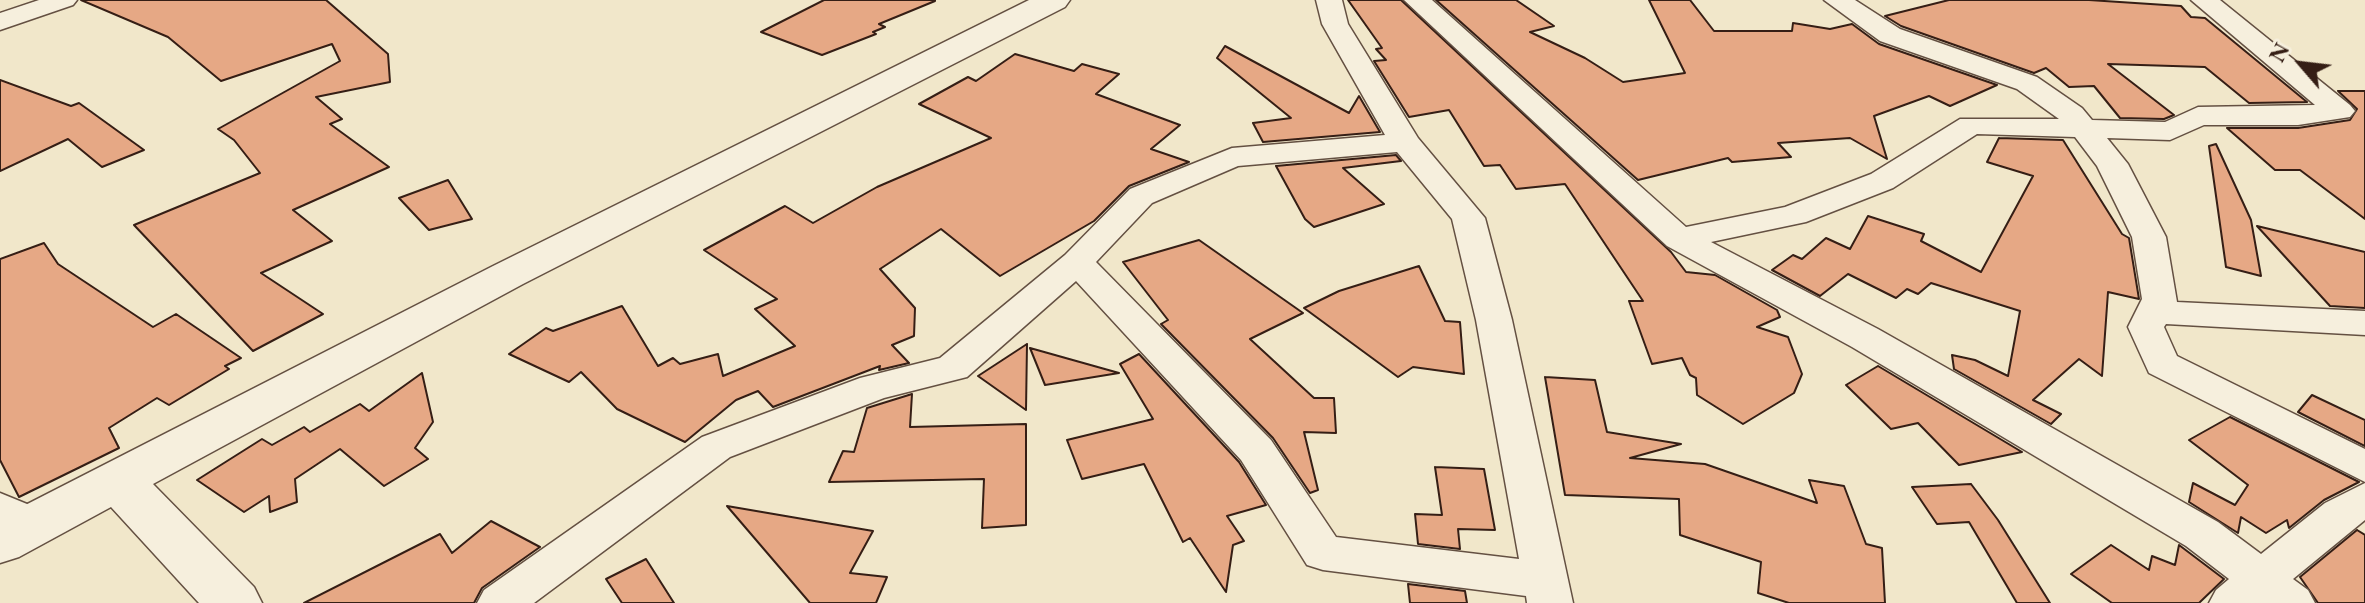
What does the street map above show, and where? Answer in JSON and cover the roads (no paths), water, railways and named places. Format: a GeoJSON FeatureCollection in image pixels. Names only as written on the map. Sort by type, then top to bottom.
{"type":"FeatureCollection","features":[{"type":"Feature","properties":{"kind":"street"},"geometry":{"type":"LineString","coordinates":[[0,22],[64,0]]}},
{"type":"Feature","properties":{"kind":"street"},"geometry":{"type":"LineString","coordinates":[[11,525],[118,481],[508,275],[1054,0]]}},
{"type":"Feature","properties":{"kind":"street"},"geometry":{"type":"LineString","coordinates":[[1077,262],[1256,450],[1323,553],[1548,591],[1494,320],[1468,218],[1405,142],[1335,24],[1329,0]]}},
{"type":"Feature","properties":{"kind":"street"},"geometry":{"type":"LineString","coordinates":[[1417,0],[1679,239],[1865,338],[2202,534],[2261,596],[2365,499]]}},
{"type":"Feature","properties":{"kind":"street"},"geometry":{"type":"LineString","coordinates":[[1837,0],[1890,35],[2027,83],[2072,114],[2112,164],[2149,237],[2160,299],[2146,327],[2162,364],[2365,467]]}},
{"type":"Feature","properties":{"kind":"street"},"geometry":{"type":"LineString","coordinates":[[2204,0],[2365,130]]}},
{"type":"Feature","properties":{"kind":"street"},"geometry":{"type":"LineString","coordinates":[[1679,239],[1794,215],[1882,181],[1971,125],[2170,131],[2198,116],[2298,116],[2340,111]]}},
{"type":"Feature","properties":{"kind":"street"},"geometry":{"type":"LineString","coordinates":[[500,603],[716,447],[874,387],[953,368],[1077,262],[1141,196],[1232,157],[1405,142]]}},
{"type":"Feature","properties":{"kind":"street"},"geometry":{"type":"LineString","coordinates":[[2154,312],[2365,323]]}},
{"type":"Feature","properties":{"kind":"street"},"geometry":{"type":"LineString","coordinates":[[118,481],[234,603]]}}]}
